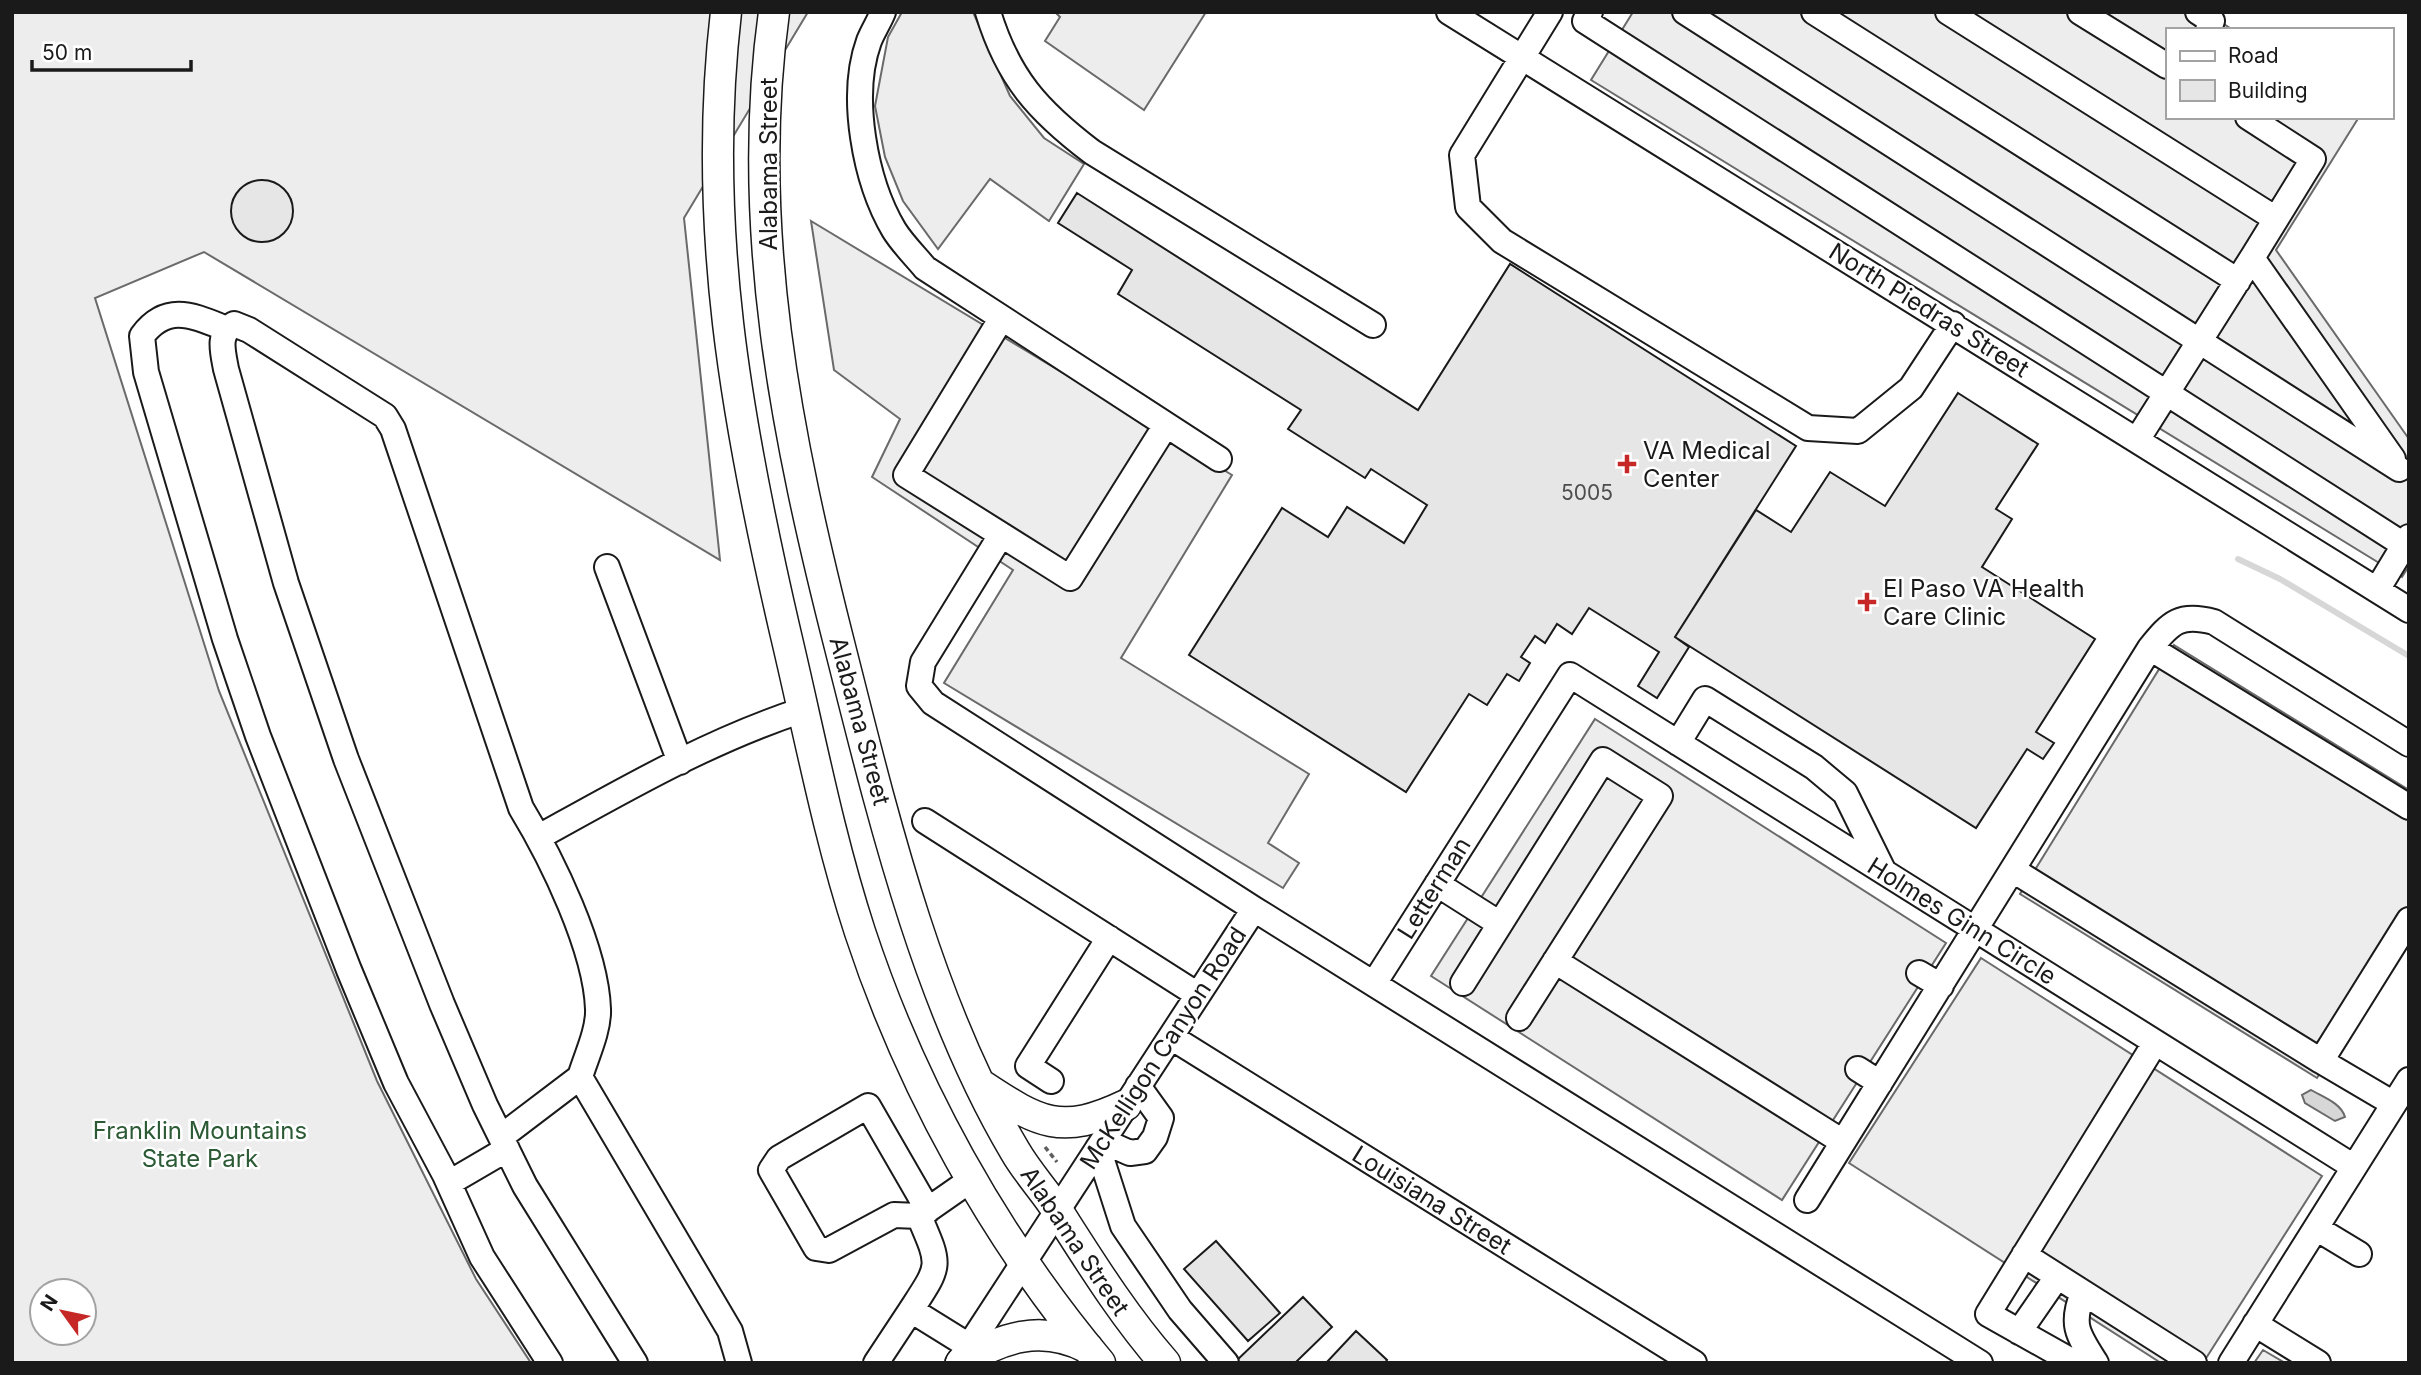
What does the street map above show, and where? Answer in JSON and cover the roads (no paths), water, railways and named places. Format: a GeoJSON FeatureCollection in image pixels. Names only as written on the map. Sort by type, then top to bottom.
{"type":"FeatureCollection","features":[{"type":"Feature","properties":{"kind":"main road","name":"Alabama Street"},"geometry":{"type":"LineString","coordinates":[[726,12],[718,99],[717,198],[728,336],[757,507],[835,844],[860,932],[885,1000],[921,1084],[972,1179],[1025,1261],[1094,1355]]}},
{"type":"Feature","properties":{"kind":"main road","name":"Alabama Street"},"geometry":{"type":"LineString","coordinates":[[774,12],[769,48],[765,159],[768,285],[796,456],[837,634],[900,867],[950,1015],[980,1084],[1015,1152],[1057,1210],[1124,1315],[1165,1363]]}},
{"type":"Feature","properties":{"kind":"main road"},"geometry":{"type":"LineString","coordinates":[[980,1084],[1016,1108],[1037,1118],[1061,1123],[1091,1120],[1132,1096]]}},
{"type":"Feature","properties":{"kind":"main road"},"geometry":{"type":"LineString","coordinates":[[963,1357],[1029,1334],[1052,1335],[1094,1355]]}},
{"type":"Feature","properties":{"kind":"street"},"geometry":{"type":"LineString","coordinates":[[883,12],[868,43],[860,97],[865,152],[875,190],[895,231],[925,268],[1001,320],[1219,459]]}},
{"type":"Feature","properties":{"kind":"street","name":"North Piedras Street"},"geometry":{"type":"LineString","coordinates":[[1449,12],[2409,610]]}},
{"type":"Feature","properties":{"kind":"street"},"geometry":{"type":"LineString","coordinates":[[1550,12],[1462,155],[1468,207],[1502,241],[1808,428],[1858,431],[1911,388],[1953,324]]}},
{"type":"Feature","properties":{"kind":"street"},"geometry":{"type":"LineString","coordinates":[[1590,12],[1585,21],[2166,394],[2406,541],[2377,590]]}},
{"type":"Feature","properties":{"kind":"street"},"geometry":{"type":"LineString","coordinates":[[1685,12],[2200,340],[2404,476]]}},
{"type":"Feature","properties":{"kind":"street"},"geometry":{"type":"LineString","coordinates":[[1814,12],[2238,281]]}},
{"type":"Feature","properties":{"kind":"street"},"geometry":{"type":"LineString","coordinates":[[1948,12],[2276,219]]}},
{"type":"Feature","properties":{"kind":"street"},"geometry":{"type":"LineString","coordinates":[[2080,12],[2166,65]]}},
{"type":"Feature","properties":{"kind":"street"},"geometry":{"type":"LineString","coordinates":[[2198,12],[2212,21],[2209,28]]}},
{"type":"Feature","properties":{"kind":"street"},"geometry":{"type":"LineString","coordinates":[[995,18],[999,49],[1024,91],[1055,124],[1092,152],[1373,325]]}},
{"type":"Feature","properties":{"kind":"street"},"geometry":{"type":"LineString","coordinates":[[2137,440],[2313,159],[2251,119]]}},
{"type":"Feature","properties":{"kind":"street"},"geometry":{"type":"LineString","coordinates":[[2252,258],[2404,476]]}},
{"type":"Feature","properties":{"kind":"street"},"geometry":{"type":"LineString","coordinates":[[227,328],[184,313],[158,321],[142,336],[146,372],[225,639],[258,736],[396,1083],[449,1183],[482,1257],[550,1363]]}},
{"type":"Feature","properties":{"kind":"street"},"geometry":{"type":"LineString","coordinates":[[1001,320],[906,475],[1070,578],[1166,425]]}},
{"type":"Feature","properties":{"kind":"street"},"geometry":{"type":"LineString","coordinates":[[449,1183],[504,1143],[580,1077],[598,1012],[592,966],[539,837],[521,808],[393,429],[385,416],[249,330],[234,324],[227,328],[222,341],[226,369],[286,583],[346,759],[437,991],[504,1143],[525,1186],[635,1363]]}},
{"type":"Feature","properties":{"kind":"street"},"geometry":{"type":"LineString","coordinates":[[1001,535],[923,662],[919,687],[933,703],[1254,909],[1416,1007],[1980,1363]]}},
{"type":"Feature","properties":{"kind":"street"},"geometry":{"type":"LineString","coordinates":[[607,567],[680,762]]}},
{"type":"Feature","properties":{"kind":"street"},"geometry":{"type":"LineString","coordinates":[[1807,1200],[2150,648],[2166,628],[2181,619],[2196,618],[2214,622],[2409,744]]}},
{"type":"Feature","properties":{"kind":"street"},"geometry":{"type":"LineString","coordinates":[[2150,648],[2409,807]]}},
{"type":"Feature","properties":{"kind":"street","name":"Holmes Ginn Circle"},"geometry":{"type":"LineString","coordinates":[[1570,675],[2354,1167]]}},
{"type":"Feature","properties":{"kind":"street","name":"Letterman"},"geometry":{"type":"LineString","coordinates":[[1375,982],[1570,675]]}},
{"type":"Feature","properties":{"kind":"street"},"geometry":{"type":"LineString","coordinates":[[1678,743],[1705,699],[1814,767],[1845,793],[1884,872]]}},
{"type":"Feature","properties":{"kind":"street"},"geometry":{"type":"LineString","coordinates":[[539,837],[680,762],[765,722],[803,710]]}},
{"type":"Feature","properties":{"kind":"street"},"geometry":{"type":"LineString","coordinates":[[1463,983],[1603,760],[1660,796],[1519,1018]]}},
{"type":"Feature","properties":{"kind":"street"},"geometry":{"type":"LineString","coordinates":[[925,821],[1198,995]]}},
{"type":"Feature","properties":{"kind":"street"},"geometry":{"type":"LineString","coordinates":[[2013,870],[2394,1104]]}},
{"type":"Feature","properties":{"kind":"street"},"geometry":{"type":"LineString","coordinates":[[1437,884],[1500,924]]}},
{"type":"Feature","properties":{"kind":"street","name":"McKelligon Canyon Road"},"geometry":{"type":"LineString","coordinates":[[963,1357],[1254,909]]}},
{"type":"Feature","properties":{"kind":"street"},"geometry":{"type":"LineString","coordinates":[[2321,1061],[2409,920]]}},
{"type":"Feature","properties":{"kind":"street"},"geometry":{"type":"LineString","coordinates":[[1051,1081],[1028,1066],[1109,939]]}},
{"type":"Feature","properties":{"kind":"street"},"geometry":{"type":"LineString","coordinates":[[1555,961],[1843,1142]]}},
{"type":"Feature","properties":{"kind":"street"},"geometry":{"type":"LineString","coordinates":[[1919,973],[1941,986]]}},
{"type":"Feature","properties":{"kind":"street","name":"Louisiana Street"},"geometry":{"type":"LineString","coordinates":[[1171,1037],[1679,1359]]}},
{"type":"Feature","properties":{"kind":"street"},"geometry":{"type":"LineString","coordinates":[[2075,1363],[1988,1314],[2155,1043]]}},
{"type":"Feature","properties":{"kind":"street"},"geometry":{"type":"LineString","coordinates":[[1858,1069],[1880,1083]]}},
{"type":"Feature","properties":{"kind":"street"},"geometry":{"type":"LineString","coordinates":[[580,1077],[730,1331],[739,1363]]}},
{"type":"Feature","properties":{"kind":"street"},"geometry":{"type":"LineString","coordinates":[[2231,1363],[2409,1080]]}},
{"type":"Feature","properties":{"kind":"street"},"geometry":{"type":"LineString","coordinates":[[1100,1145],[1130,1153],[1145,1151],[1155,1137],[1161,1118],[1132,1096]]}},
{"type":"Feature","properties":{"kind":"street"},"geometry":{"type":"LineString","coordinates":[[876,1363],[935,1272],[937,1257],[923,1213],[869,1106],[779,1158],[771,1170],[816,1248],[829,1250],[894,1215],[923,1213],[972,1179]]}},
{"type":"Feature","properties":{"kind":"street"},"geometry":{"type":"LineString","coordinates":[[1100,1145],[1123,1226],[1180,1310],[1226,1363]]}},
{"type":"Feature","properties":{"kind":"street"},"geometry":{"type":"LineString","coordinates":[[2316,1228],[2360,1254]]}},
{"type":"Feature","properties":{"kind":"street"},"geometry":{"type":"LineString","coordinates":[[2024,1255],[2194,1363]]}},
{"type":"Feature","properties":{"kind":"street"},"geometry":{"type":"LineString","coordinates":[[2019,1332],[2057,1277]]}},
{"type":"Feature","properties":{"kind":"street"},"geometry":{"type":"LineString","coordinates":[[2083,1293],[2074,1314],[2079,1338],[2096,1363]]}},
{"type":"Feature","properties":{"kind":"street"},"geometry":{"type":"LineString","coordinates":[[911,1310],[963,1357]]}},
{"type":"Feature","properties":{"kind":"street"},"geometry":{"type":"LineString","coordinates":[[2255,1324],[2318,1363]]}},
{"type":"Feature","properties":{"kind":"waterway"},"geometry":{"type":"LineString","coordinates":[[2238,559],[2280,579],[2409,656]]}},
{"type":"Feature","properties":{"kind":"place","name":"VA Medical Center"},"geometry":{"type":"Point","coordinates":[1627,464]}},
{"type":"Feature","properties":{"kind":"place","name":"El Paso VA Health Care Clinic"},"geometry":{"type":"Point","coordinates":[1867,602]}},
{"type":"Feature","properties":{"kind":"park label","name":"Franklin Mountains State Park"},"geometry":{"type":"Point","coordinates":[200,1144]}}]}
